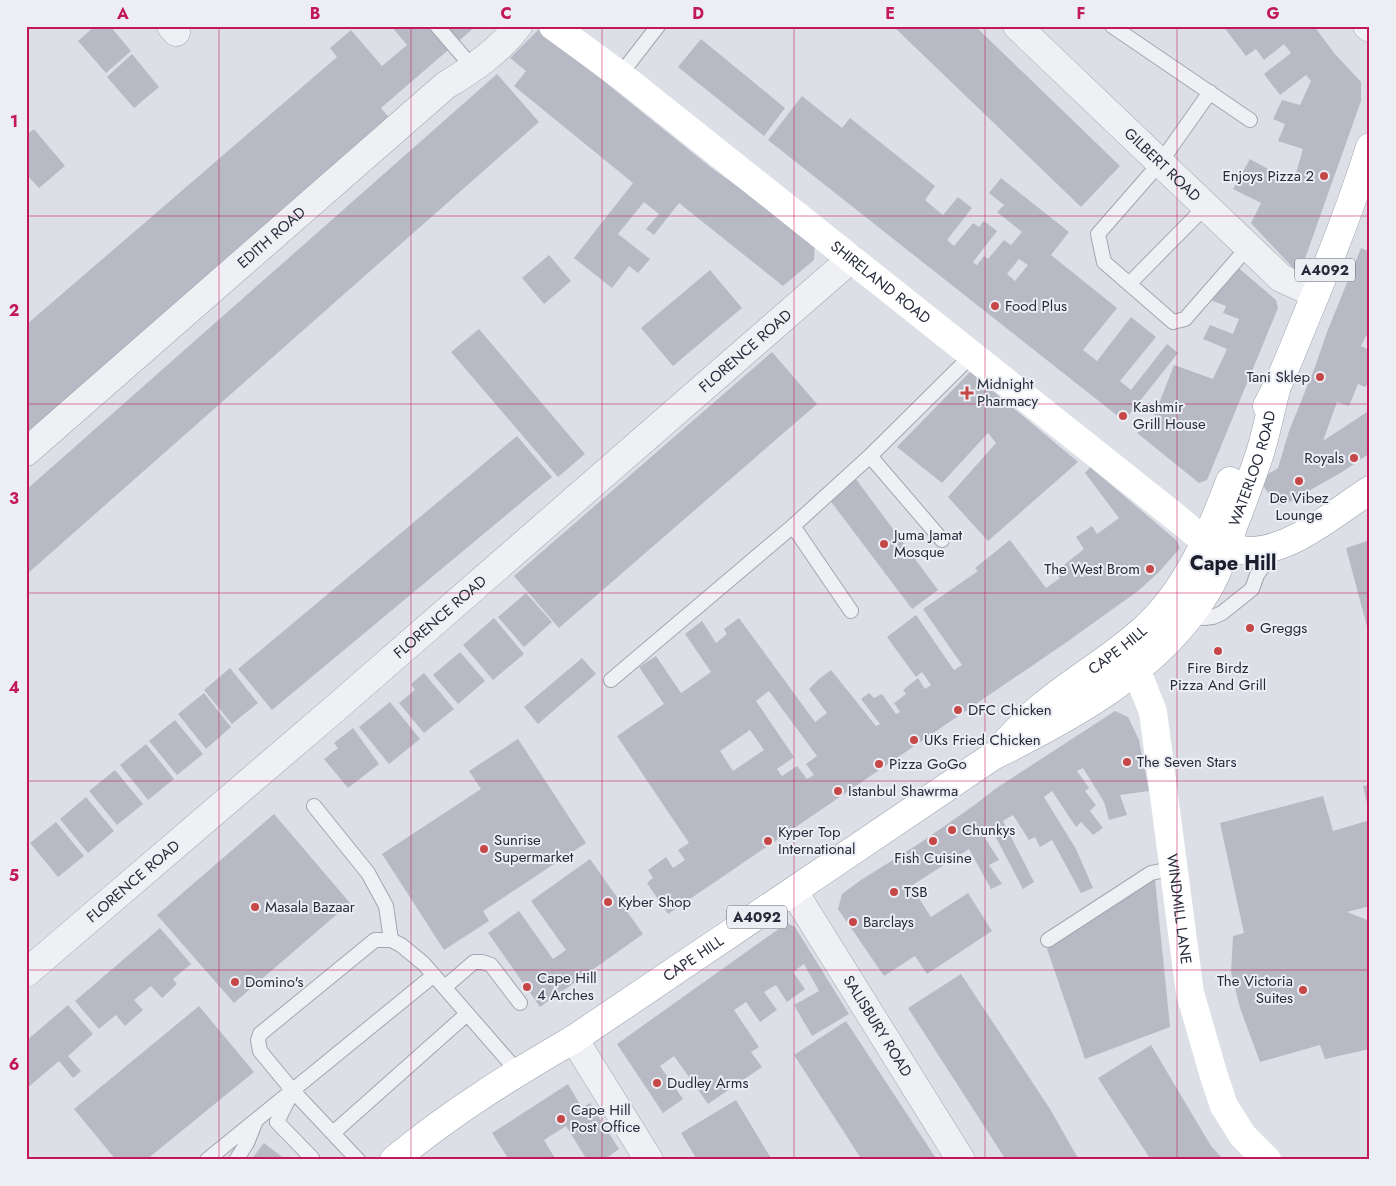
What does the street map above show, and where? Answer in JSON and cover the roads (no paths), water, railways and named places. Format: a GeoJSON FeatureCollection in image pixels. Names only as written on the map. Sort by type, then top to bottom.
{"type":"FeatureCollection","features":[{"type":"Feature","properties":{"kind":"main road","name":"SHIRELAND ROAD"},"geometry":{"type":"LineString","coordinates":[[554,26],[620,75],[1195,533],[1217,543]]}},
{"type":"Feature","properties":{"kind":"main road","name":"WATERLOO ROAD"},"geometry":{"type":"LineString","coordinates":[[1217,543],[1259,455],[1276,390],[1316,294],[1356,190],[1370,147]]}},
{"type":"Feature","properties":{"kind":"main road"},"geometry":{"type":"LineString","coordinates":[[1217,543],[1249,551],[1276,547],[1300,536],[1370,490]]}},
{"type":"Feature","properties":{"kind":"main road"},"geometry":{"type":"LineString","coordinates":[[1341,509],[1370,507]]}},
{"type":"Feature","properties":{"kind":"main road","name":"CAPE HILL"},"geometry":{"type":"LineString","coordinates":[[1129,658],[1151,658],[1180,630],[1208,591],[1217,543]]}},
{"type":"Feature","properties":{"kind":"main road","name":"CAPE HILL"},"geometry":{"type":"LineString","coordinates":[[394,1160],[450,1116],[518,1072],[574,1039],[993,756],[1053,726],[1105,692],[1129,658],[1144,630],[1168,602],[1188,574],[1217,543]]}},
{"type":"Feature","properties":{"kind":"main road","name":"WINDMILL LANE"},"geometry":{"type":"LineString","coordinates":[[1129,658],[1155,718],[1190,993],[1224,1106],[1243,1136],[1267,1160]]}},
{"type":"Feature","properties":{"kind":"street","name":"EDITH ROAD"},"geometry":{"type":"LineString","coordinates":[[26,452],[446,85],[474,69],[510,37],[518,26]]}},
{"type":"Feature","properties":{"kind":"street","name":"GILBERT ROAD"},"geometry":{"type":"LineString","coordinates":[[1017,26],[1281,278],[1316,294]]}},
{"type":"Feature","properties":{"kind":"street","name":"FLORENCE ROAD"},"geometry":{"type":"LineString","coordinates":[[26,973],[331,712],[851,259]]}},
{"type":"Feature","properties":{"kind":"street","name":"SALISBURY ROAD"},"geometry":{"type":"LineString","coordinates":[[794,892],[961,1160]]}},
{"type":"Feature","properties":{"kind":"street"},"geometry":{"type":"LineString","coordinates":[[574,1039],[649,1160]]}},
{"type":"Feature","properties":{"kind":"lane"},"geometry":{"type":"LineString","coordinates":[[437,26],[474,69]]}},
{"type":"Feature","properties":{"kind":"lane"},"geometry":{"type":"LineString","coordinates":[[620,75],[658,26]]}},
{"type":"Feature","properties":{"kind":"lane"},"geometry":{"type":"LineString","coordinates":[[1112,26],[1250,120]]}},
{"type":"Feature","properties":{"kind":"lane"},"geometry":{"type":"LineString","coordinates":[[1210,92],[1160,163],[1098,234],[1104,262],[1173,322],[1185,319],[1248,247]]}},
{"type":"Feature","properties":{"kind":"lane"},"geometry":{"type":"LineString","coordinates":[[1129,284],[1206,206]]}},
{"type":"Feature","properties":{"kind":"lane"},"geometry":{"type":"LineString","coordinates":[[611,680],[793,526],[870,456],[972,355]]}},
{"type":"Feature","properties":{"kind":"lane"},"geometry":{"type":"LineString","coordinates":[[870,456],[942,540]]}},
{"type":"Feature","properties":{"kind":"lane"},"geometry":{"type":"LineString","coordinates":[[793,526],[852,611]]}},
{"type":"Feature","properties":{"kind":"lane"},"geometry":{"type":"LineString","coordinates":[[1190,614],[1204,618],[1222,613],[1252,589],[1256,575],[1276,547]]}},
{"type":"Feature","properties":{"kind":"lane"},"geometry":{"type":"LineString","coordinates":[[314,806],[368,873],[386,906],[391,940]]}},
{"type":"Feature","properties":{"kind":"lane"},"geometry":{"type":"LineString","coordinates":[[1048,940],[1151,873],[1175,868]]}},
{"type":"Feature","properties":{"kind":"lane"},"geometry":{"type":"LineString","coordinates":[[358,1160],[293,1091],[260,1051],[258,1040],[260,1034],[375,940],[391,940],[401,945],[424,964],[518,1072]]}},
{"type":"Feature","properties":{"kind":"lane"},"geometry":{"type":"LineString","coordinates":[[444,987],[474,962],[482,962],[491,965],[520,1003]]}},
{"type":"Feature","properties":{"kind":"lane"},"geometry":{"type":"LineString","coordinates":[[207,1160],[434,975]]}},
{"type":"Feature","properties":{"kind":"lane"},"geometry":{"type":"LineString","coordinates":[[333,1133],[467,1014]]}},
{"type":"Feature","properties":{"kind":"lane"},"geometry":{"type":"LineString","coordinates":[[293,1091],[277,1122],[312,1158],[311,1160]]}},
{"type":"Feature","properties":{"kind":"lane"},"geometry":{"type":"LineString","coordinates":[[236,1160],[247,1143],[256,1121]]}},
{"type":"Feature","properties":{"kind":"place","name":"Enjoys Pizza 2"},"geometry":{"type":"Point","coordinates":[1324,176]}},
{"type":"Feature","properties":{"kind":"place","name":"Food Plus"},"geometry":{"type":"Point","coordinates":[995,306]}},
{"type":"Feature","properties":{"kind":"place","name":"Tani Sklep"},"geometry":{"type":"Point","coordinates":[1320,377]}},
{"type":"Feature","properties":{"kind":"place","name":"Midnight Pharmacy"},"geometry":{"type":"Point","coordinates":[967,393]}},
{"type":"Feature","properties":{"kind":"place","name":"Kashmir Grill House"},"geometry":{"type":"Point","coordinates":[1123,416]}},
{"type":"Feature","properties":{"kind":"place","name":"Royals"},"geometry":{"type":"Point","coordinates":[1354,458]}},
{"type":"Feature","properties":{"kind":"place","name":"De Vibez Lounge"},"geometry":{"type":"Point","coordinates":[1299,481]}},
{"type":"Feature","properties":{"kind":"place","name":"Juma Jamat Mosque"},"geometry":{"type":"Point","coordinates":[884,544]}},
{"type":"Feature","properties":{"kind":"place","name":"The West Brom"},"geometry":{"type":"Point","coordinates":[1150,569]}},
{"type":"Feature","properties":{"kind":"place","name":"Greggs"},"geometry":{"type":"Point","coordinates":[1250,628]}},
{"type":"Feature","properties":{"kind":"place","name":"Fire Birdz Pizza And Grill"},"geometry":{"type":"Point","coordinates":[1218,651]}},
{"type":"Feature","properties":{"kind":"place","name":"DFC Chicken"},"geometry":{"type":"Point","coordinates":[958,710]}},
{"type":"Feature","properties":{"kind":"place","name":"UKs Fried Chicken"},"geometry":{"type":"Point","coordinates":[914,740]}},
{"type":"Feature","properties":{"kind":"place","name":"The Seven Stars"},"geometry":{"type":"Point","coordinates":[1127,762]}},
{"type":"Feature","properties":{"kind":"place","name":"Pizza GoGo"},"geometry":{"type":"Point","coordinates":[879,764]}},
{"type":"Feature","properties":{"kind":"place","name":"Istanbul Shawrma"},"geometry":{"type":"Point","coordinates":[838,791]}},
{"type":"Feature","properties":{"kind":"place","name":"Chunkys"},"geometry":{"type":"Point","coordinates":[952,830]}},
{"type":"Feature","properties":{"kind":"place","name":"Kyper Top International"},"geometry":{"type":"Point","coordinates":[768,841]}},
{"type":"Feature","properties":{"kind":"place","name":"Fish Cuisine"},"geometry":{"type":"Point","coordinates":[933,841]}},
{"type":"Feature","properties":{"kind":"place","name":"Sunrise Supermarket"},"geometry":{"type":"Point","coordinates":[484,849]}},
{"type":"Feature","properties":{"kind":"place","name":"TSB"},"geometry":{"type":"Point","coordinates":[894,892]}},
{"type":"Feature","properties":{"kind":"place","name":"Kyber Shop"},"geometry":{"type":"Point","coordinates":[608,902]}},
{"type":"Feature","properties":{"kind":"place","name":"Masala Bazaar"},"geometry":{"type":"Point","coordinates":[255,907]}},
{"type":"Feature","properties":{"kind":"place","name":"Barclays"},"geometry":{"type":"Point","coordinates":[853,922]}},
{"type":"Feature","properties":{"kind":"place","name":"Domino's"},"geometry":{"type":"Point","coordinates":[235,982]}},
{"type":"Feature","properties":{"kind":"place","name":"Cape Hill 4 Arches"},"geometry":{"type":"Point","coordinates":[527,987]}},
{"type":"Feature","properties":{"kind":"place","name":"The Victoria Suites"},"geometry":{"type":"Point","coordinates":[1303,990]}},
{"type":"Feature","properties":{"kind":"place","name":"Dudley Arms"},"geometry":{"type":"Point","coordinates":[657,1083]}},
{"type":"Feature","properties":{"kind":"place","name":"Cape Hill Post Office"},"geometry":{"type":"Point","coordinates":[561,1119]}},
{"type":"Feature","properties":{"kind":"district","name":"Cape Hill"},"geometry":{"type":"Point","coordinates":[1233,563]}}]}
